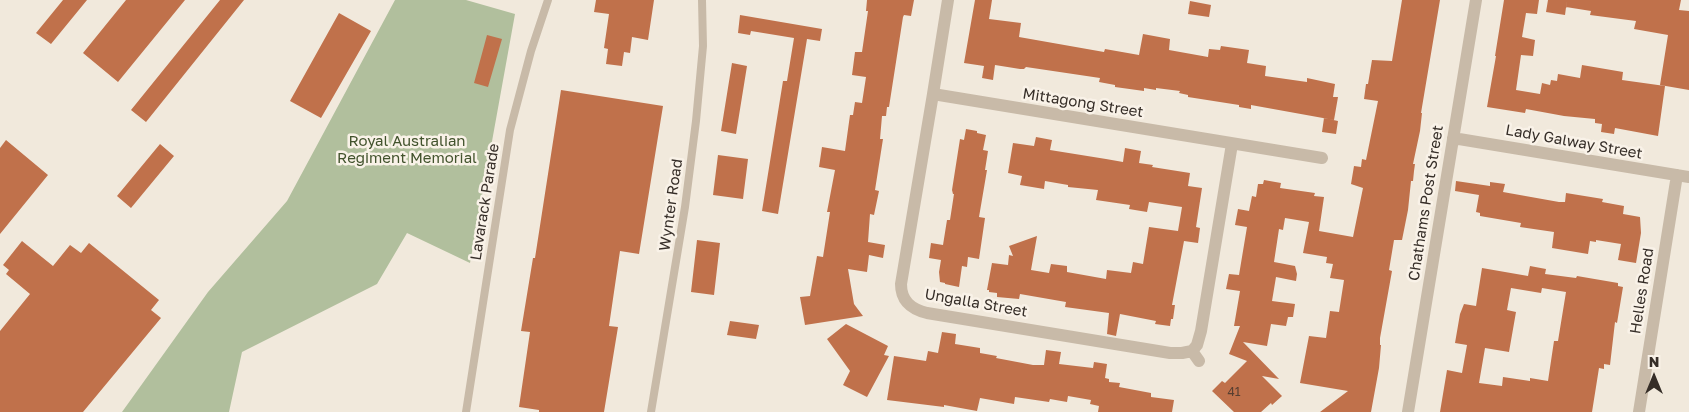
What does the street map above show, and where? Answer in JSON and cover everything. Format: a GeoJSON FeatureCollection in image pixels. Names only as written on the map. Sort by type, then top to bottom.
{"type":"FeatureCollection","features":[{"type":"Feature","properties":{"kind":"street"},"geometry":{"type":"LineString","coordinates":[[933,94],[948,0]]}},
{"type":"Feature","properties":{"kind":"street","name":"Chathams Post Street"},"geometry":{"type":"LineString","coordinates":[[1408,412],[1476,0]]}},
{"type":"Feature","properties":{"kind":"street","name":"Mittagong Street"},"geometry":{"type":"LineString","coordinates":[[933,94],[1322,158]]}},
{"type":"Feature","properties":{"kind":"street","name":"Ungalla Street"},"geometry":{"type":"LineString","coordinates":[[933,94],[901,284],[902,294],[907,303],[920,311],[1170,353],[1196,356],[1232,144]]}},
{"type":"Feature","properties":{"kind":"street","name":"Lady Galway Street"},"geometry":{"type":"LineString","coordinates":[[1453,138],[1683,176]]}},
{"type":"Feature","properties":{"kind":"street","name":"Helles Road"},"geometry":{"type":"LineString","coordinates":[[1638,412],[1683,176]]}},
{"type":"Feature","properties":{"kind":"lane","name":"Lavarack Parade"},"geometry":{"type":"LineString","coordinates":[[466,412],[510,130],[531,51],[548,0]]}},
{"type":"Feature","properties":{"kind":"lane","name":"Wynter Road"},"geometry":{"type":"LineString","coordinates":[[652,412],[685,207],[696,122],[703,46],[702,0]]}},
{"type":"Feature","properties":{"kind":"green space","name":"Royal Australian Regiment Memorial"},"geometry":{"type":"Polygon","coordinates":[[[395,0],[466,0],[515,14],[470,263],[407,233],[377,284],[242,352],[229,412],[122,412],[208,292],[287,201],[395,0]]]}},
{"type":"Feature","properties":{"kind":"building"},"geometry":{"type":"Polygon","coordinates":[[[63,0],[87,0],[51,44],[36,33],[63,0]]]}},
{"type":"Feature","properties":{"kind":"building"},"geometry":{"type":"Polygon","coordinates":[[[126,0],[185,0],[118,82],[83,53],[126,0]]]}},
{"type":"Feature","properties":{"kind":"building"},"geometry":{"type":"Polygon","coordinates":[[[220,0],[244,0],[146,122],[131,110],[220,0]]]}},
{"type":"Feature","properties":{"kind":"building"},"geometry":{"type":"Polygon","coordinates":[[[596,0],[654,0],[648,40],[632,37],[630,53],[624,52],[622,66],[606,64],[608,49],[604,48],[609,14],[594,12],[596,0]]]}},
{"type":"Feature","properties":{"kind":"building"},"geometry":{"type":"Polygon","coordinates":[[[867,0],[914,0],[911,16],[904,15],[903,17],[889,107],[887,107],[886,116],[882,116],[880,139],[883,139],[875,190],[879,191],[874,215],[870,214],[868,242],[885,245],[883,258],[869,255],[867,272],[848,269],[854,304],[863,316],[805,325],[800,297],[810,296],[817,256],[823,257],[830,212],[827,212],[835,170],[819,167],[822,147],[845,151],[850,115],[853,115],[855,102],[862,103],[866,77],[852,75],[855,52],[862,52],[868,11],[866,11],[867,0]]]}},
{"type":"Feature","properties":{"kind":"building"},"geometry":{"type":"Polygon","coordinates":[[[975,0],[992,0],[989,19],[1021,23],[1019,37],[1104,52],[1105,49],[1139,55],[1143,34],[1170,39],[1169,50],[1208,57],[1209,49],[1220,50],[1221,46],[1249,50],[1247,63],[1266,66],[1265,76],[1307,82],[1307,78],[1335,84],[1333,97],[1338,97],[1334,120],[1251,105],[1251,109],[1239,107],[1239,105],[1188,97],[1188,95],[1179,93],[1180,91],[1144,88],[1144,91],[1115,87],[1115,85],[1099,82],[1100,78],[1026,67],[1020,69],[995,65],[993,80],[982,78],[984,66],[964,63],[975,0]]]}},
{"type":"Feature","properties":{"kind":"building"},"geometry":{"type":"Polygon","coordinates":[[[1402,0],[1440,0],[1421,113],[1420,131],[1413,164],[1415,164],[1408,210],[1402,240],[1394,240],[1389,270],[1392,271],[1380,338],[1379,368],[1371,412],[1320,412],[1348,391],[1300,383],[1309,336],[1326,338],[1330,311],[1339,312],[1344,280],[1330,278],[1333,264],[1326,263],[1327,257],[1303,253],[1309,222],[1285,218],[1283,230],[1279,229],[1274,262],[1295,266],[1296,281],[1276,277],[1272,301],[1295,304],[1293,317],[1288,317],[1286,326],[1271,324],[1267,346],[1243,342],[1279,379],[1262,376],[1282,396],[1261,412],[1234,412],[1212,391],[1222,381],[1225,383],[1247,361],[1229,354],[1240,326],[1234,326],[1240,291],[1226,289],[1229,274],[1239,275],[1247,227],[1235,225],[1238,209],[1249,211],[1252,196],[1256,197],[1258,184],[1263,184],[1264,180],[1281,183],[1280,188],[1315,193],[1314,196],[1324,197],[1319,231],[1353,237],[1363,188],[1351,184],[1354,166],[1361,167],[1362,159],[1366,160],[1378,101],[1364,99],[1366,84],[1368,84],[1372,60],[1392,61],[1402,0]]]}},
{"type":"Feature","properties":{"kind":"building"},"geometry":{"type":"Polygon","coordinates":[[[1504,0],[1539,0],[1537,14],[1526,13],[1522,37],[1535,40],[1533,56],[1521,55],[1516,90],[1540,94],[1542,83],[1550,85],[1551,80],[1557,81],[1558,74],[1580,78],[1582,65],[1623,72],[1622,80],[1665,86],[1658,136],[1615,128],[1614,134],[1601,132],[1602,124],[1595,123],[1595,119],[1526,109],[1525,113],[1487,107],[1504,0]]]}},
{"type":"Feature","properties":{"kind":"building"},"geometry":{"type":"Polygon","coordinates":[[[1548,0],[1681,0],[1679,10],[1689,11],[1689,90],[1660,85],[1668,35],[1634,29],[1636,21],[1590,15],[1591,11],[1566,7],[1565,15],[1546,12],[1548,0]]]}},
{"type":"Feature","properties":{"kind":"building"},"geometry":{"type":"Polygon","coordinates":[[[1190,1],[1211,5],[1209,17],[1188,14],[1190,1]]]}},
{"type":"Feature","properties":{"kind":"building"},"geometry":{"type":"Polygon","coordinates":[[[339,13],[371,31],[321,118],[290,101],[339,13]]]}},
{"type":"Feature","properties":{"kind":"building"},"geometry":{"type":"Polygon","coordinates":[[[740,15],[822,29],[820,41],[807,39],[778,214],[762,211],[783,81],[787,81],[794,38],[751,31],[750,35],[738,33],[740,15]]]}},
{"type":"Feature","properties":{"kind":"building"},"geometry":{"type":"Polygon","coordinates":[[[487,35],[502,39],[488,87],[474,83],[487,35]]]}},
{"type":"Feature","properties":{"kind":"building"},"geometry":{"type":"Polygon","coordinates":[[[732,63],[747,66],[736,134],[721,131],[732,63]]]}},
{"type":"Feature","properties":{"kind":"building"},"geometry":{"type":"Polygon","coordinates":[[[561,90],[663,106],[639,254],[620,251],[609,326],[618,327],[604,412],[539,412],[539,410],[519,407],[530,332],[521,331],[533,258],[535,258],[561,90]]]}},
{"type":"Feature","properties":{"kind":"building"},"geometry":{"type":"Polygon","coordinates":[[[1324,118],[1338,121],[1336,134],[1322,132],[1324,118]]]}},
{"type":"Feature","properties":{"kind":"building"},"geometry":{"type":"Polygon","coordinates":[[[966,129],[986,135],[983,150],[988,151],[985,170],[987,170],[979,217],[985,218],[979,259],[968,257],[967,267],[962,266],[959,287],[940,282],[941,260],[929,258],[931,243],[943,245],[947,220],[950,220],[954,194],[952,190],[960,139],[964,140],[966,129]]]}},
{"type":"Feature","properties":{"kind":"building"},"geometry":{"type":"Polygon","coordinates":[[[1036,137],[1052,140],[1050,150],[1123,162],[1125,148],[1141,151],[1139,163],[1190,173],[1188,186],[1202,188],[1196,227],[1200,228],[1198,243],[1184,241],[1172,305],[1175,305],[1173,319],[1171,319],[1170,326],[1155,324],[1156,321],[1120,314],[1116,336],[1107,334],[1109,313],[1065,307],[1066,302],[1020,294],[1019,299],[997,297],[997,293],[987,290],[992,263],[1008,265],[1009,255],[1013,256],[1009,246],[1037,236],[1031,270],[1049,273],[1051,264],[1067,266],[1067,272],[1106,279],[1107,270],[1131,273],[1133,262],[1143,264],[1149,227],[1178,231],[1182,207],[1149,202],[1147,212],[1129,209],[1130,205],[1096,200],[1098,190],[1068,187],[1068,185],[1045,181],[1044,189],[1020,185],[1022,176],[1008,173],[1013,143],[1034,146],[1036,137]]]}},
{"type":"Feature","properties":{"kind":"building"},"geometry":{"type":"Polygon","coordinates":[[[6,140],[48,175],[0,234],[0,148],[6,140]]]}},
{"type":"Feature","properties":{"kind":"building"},"geometry":{"type":"Polygon","coordinates":[[[160,144],[174,156],[131,208],[117,196],[160,144]]]}},
{"type":"Feature","properties":{"kind":"building"},"geometry":{"type":"Polygon","coordinates":[[[718,155],[748,159],[743,199],[713,195],[718,155]]]}},
{"type":"Feature","properties":{"kind":"building"},"geometry":{"type":"Polygon","coordinates":[[[1456,181],[1490,186],[1490,182],[1505,184],[1503,192],[1559,202],[1565,202],[1566,193],[1603,199],[1602,202],[1624,206],[1623,214],[1640,217],[1641,233],[1636,263],[1618,260],[1621,244],[1596,240],[1596,242],[1590,241],[1588,254],[1552,248],[1554,232],[1520,227],[1521,223],[1480,216],[1480,213],[1476,212],[1479,195],[1455,191],[1456,181]]]}},
{"type":"Feature","properties":{"kind":"building"},"geometry":{"type":"Polygon","coordinates":[[[697,240],[720,243],[714,295],[691,292],[697,240]]]}},
{"type":"Feature","properties":{"kind":"building"},"geometry":{"type":"Polygon","coordinates":[[[22,241],[53,266],[70,245],[81,253],[89,243],[159,300],[151,310],[161,318],[83,412],[0,412],[0,331],[30,294],[6,274],[9,270],[3,265],[22,241]]]}},
{"type":"Feature","properties":{"kind":"building"},"geometry":{"type":"Polygon","coordinates":[[[1530,266],[1546,269],[1545,274],[1576,278],[1577,276],[1618,283],[1618,286],[1623,287],[1617,323],[1615,322],[1610,365],[1604,364],[1604,369],[1599,368],[1592,412],[1440,412],[1447,370],[1462,373],[1467,345],[1455,343],[1460,314],[1464,304],[1476,306],[1482,268],[1528,276],[1530,266]],[[1511,288],[1507,310],[1516,312],[1509,352],[1485,348],[1479,383],[1502,386],[1503,377],[1530,381],[1530,378],[1548,381],[1554,341],[1558,341],[1566,292],[1542,288],[1541,293],[1511,288]]]}},
{"type":"Feature","properties":{"kind":"building"},"geometry":{"type":"Polygon","coordinates":[[[730,321],[759,325],[756,339],[727,335],[730,321]]]}},
{"type":"Feature","properties":{"kind":"building"},"geometry":{"type":"Polygon","coordinates":[[[846,324],[888,346],[884,355],[889,356],[867,397],[843,385],[850,371],[827,339],[846,324]]]}},
{"type":"Feature","properties":{"kind":"building"},"geometry":{"type":"Polygon","coordinates":[[[942,332],[956,334],[955,344],[980,348],[980,353],[997,356],[996,358],[1033,365],[1044,365],[1046,350],[1061,352],[1059,364],[1093,368],[1094,362],[1107,364],[1105,378],[1109,379],[1109,382],[1120,383],[1119,387],[1151,393],[1151,397],[1174,400],[1172,412],[1098,412],[1099,406],[1090,404],[1091,400],[1068,396],[1067,402],[1050,399],[1049,402],[1015,397],[1014,404],[980,398],[977,411],[944,405],[944,407],[887,400],[894,356],[926,361],[928,351],[938,353],[942,332]]]}}]}
